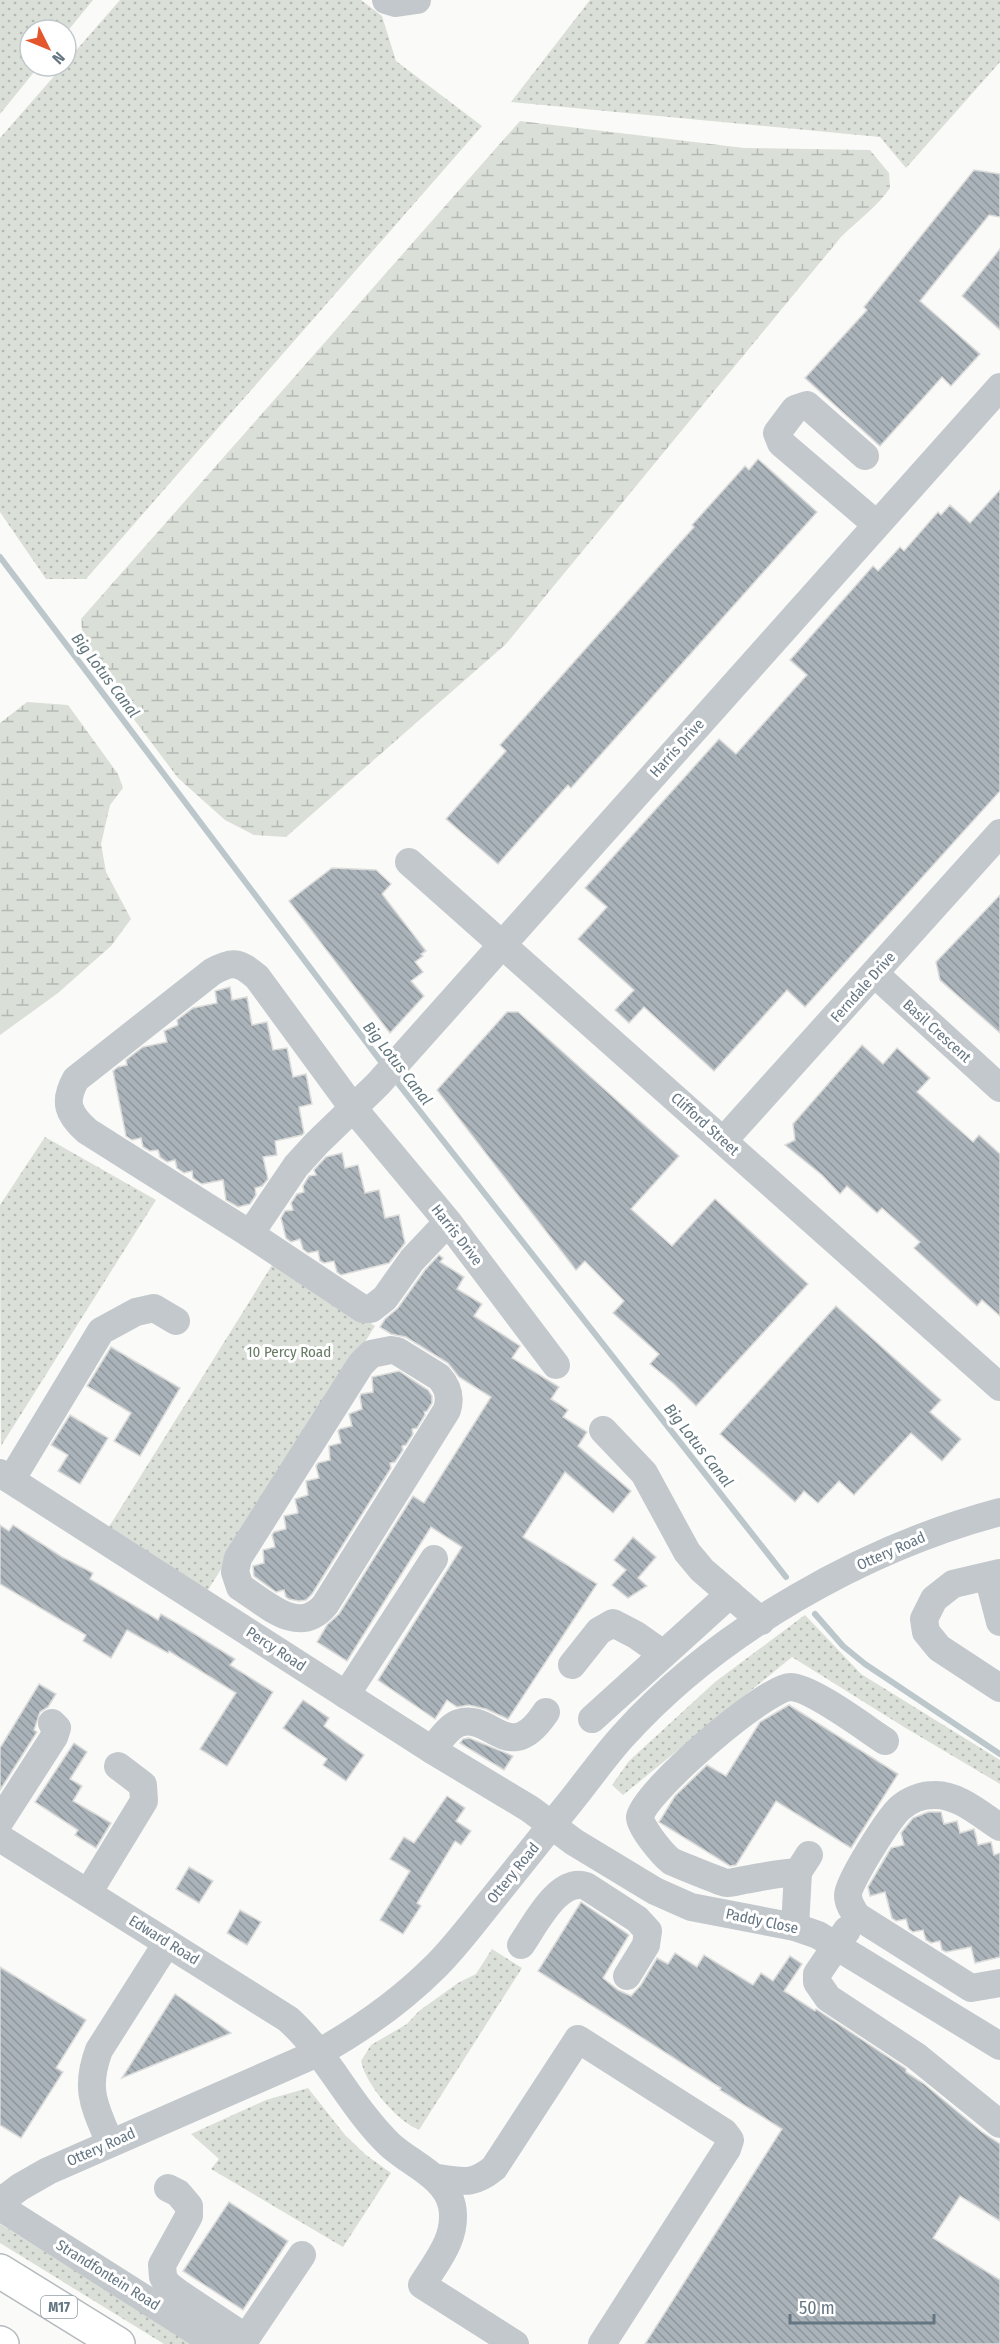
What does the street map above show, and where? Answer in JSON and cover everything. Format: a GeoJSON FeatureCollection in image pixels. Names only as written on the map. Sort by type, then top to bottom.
{"type":"FeatureCollection","features":[{"type":"Feature","properties":{"kind":"main road","name":"M17"},"geometry":{"type":"LineString","coordinates":[[0,2271],[118,2344]]}},
{"type":"Feature","properties":{"kind":"street"},"geometry":{"type":"LineString","coordinates":[[386,0],[396,3],[417,0]]}},
{"type":"Feature","properties":{"kind":"street","name":"Harris Drive"},"geometry":{"type":"LineString","coordinates":[[556,1365],[448,1222],[353,1108],[257,977],[237,963],[225,964],[212,972],[76,1079],[69,1092],[69,1107],[75,1120],[87,1131],[250,1234],[296,1166],[317,1143],[353,1108],[386,1075],[1000,387]]}},
{"type":"Feature","properties":{"kind":"street"},"geometry":{"type":"LineString","coordinates":[[865,456],[807,405],[795,409],[777,433],[781,443],[876,524]]}},
{"type":"Feature","properties":{"kind":"street","name":"Ferndale Drive"},"geometry":{"type":"LineString","coordinates":[[723,1140],[875,974],[1000,832]]}},
{"type":"Feature","properties":{"kind":"street","name":"Clifford Street"},"geometry":{"type":"LineString","coordinates":[[409,862],[1000,1388]]}},
{"type":"Feature","properties":{"kind":"street","name":"Basil Crescent"},"geometry":{"type":"LineString","coordinates":[[875,974],[1000,1088]]}},
{"type":"Feature","properties":{"kind":"street"},"geometry":{"type":"LineString","coordinates":[[250,1234],[363,1309],[371,1309],[385,1298],[412,1260],[448,1222]]}},
{"type":"Feature","properties":{"kind":"street"},"geometry":{"type":"LineString","coordinates":[[5,1476],[101,1331],[136,1312],[154,1308],[176,1321]]}},
{"type":"Feature","properties":{"kind":"street"},"geometry":{"type":"LineString","coordinates":[[378,1351],[397,1351],[439,1377],[449,1396],[447,1410],[321,1610],[309,1617],[290,1619],[240,1587],[235,1572],[238,1558],[366,1359],[378,1351]]}},
{"type":"Feature","properties":{"kind":"street"},"geometry":{"type":"LineString","coordinates":[[603,1430],[644,1473],[687,1552],[702,1570],[730,1594],[772,1614]]}},
{"type":"Feature","properties":{"kind":"street","name":"Percy Road"},"geometry":{"type":"LineString","coordinates":[[5,1476],[346,1695],[530,1809],[551,1826]]}},
{"type":"Feature","properties":{"kind":"street","name":"Ottery Road"},"geometry":{"type":"LineString","coordinates":[[0,2205],[20,2187],[48,2171],[320,2052],[360,2030],[437,1965],[622,1737],[654,1705],[727,1644],[809,1591],[902,1545],[999,1513]]}},
{"type":"Feature","properties":{"kind":"street"},"geometry":{"type":"LineString","coordinates":[[346,1695],[434,1559]]}},
{"type":"Feature","properties":{"kind":"street"},"geometry":{"type":"LineString","coordinates":[[1000,1622],[994,1574],[953,1584],[934,1599],[924,1619],[926,1632],[939,1648],[1000,1688]]}},
{"type":"Feature","properties":{"kind":"street"},"geometry":{"type":"LineString","coordinates":[[223,1614],[240,1587]]}},
{"type":"Feature","properties":{"kind":"street"},"geometry":{"type":"LineString","coordinates":[[592,1719],[730,1594]]}},
{"type":"Feature","properties":{"kind":"street"},"geometry":{"type":"LineString","coordinates":[[572,1665],[599,1631],[613,1623],[636,1635],[663,1654]]}},
{"type":"Feature","properties":{"kind":"street"},"geometry":{"type":"LineString","coordinates":[[795,1927],[804,1863],[726,1883],[672,1861],[642,1827],[639,1819],[642,1811],[696,1752],[753,1707],[784,1688],[793,1687],[812,1694],[885,1741]]}},
{"type":"Feature","properties":{"kind":"street"},"geometry":{"type":"LineString","coordinates":[[432,1749],[457,1724],[466,1722],[504,1736],[515,1737],[528,1733],[538,1725],[546,1712]]}},
{"type":"Feature","properties":{"kind":"street"},"geometry":{"type":"LineString","coordinates":[[0,1821],[54,1737],[57,1728],[52,1723]]}},
{"type":"Feature","properties":{"kind":"street"},"geometry":{"type":"LineString","coordinates":[[88,1893],[144,1801],[143,1785],[118,1766]]}},
{"type":"Feature","properties":{"kind":"street"},"geometry":{"type":"LineString","coordinates":[[1000,1827],[958,1800],[947,1796],[935,1795],[912,1800],[893,1815],[849,1887],[849,1902],[857,1916],[971,1988],[1000,1983]]}},
{"type":"Feature","properties":{"kind":"street","name":"Paddy Close"},"geometry":{"type":"LineString","coordinates":[[551,1826],[655,1891],[691,1907],[795,1927],[837,1945],[1000,2046]]}},
{"type":"Feature","properties":{"kind":"street","name":"Edward Road"},"geometry":{"type":"LineString","coordinates":[[0,1838],[288,2019],[320,2052],[366,2118],[386,2141],[404,2158],[436,2178]]}},
{"type":"Feature","properties":{"kind":"street"},"geometry":{"type":"LineString","coordinates":[[521,1945],[553,1898],[568,1886],[577,1883],[586,1886],[645,1925],[648,1937],[627,1976]]}},
{"type":"Feature","properties":{"kind":"street"},"geometry":{"type":"LineString","coordinates":[[637,1919],[655,1891]]}},
{"type":"Feature","properties":{"kind":"street"},"geometry":{"type":"LineString","coordinates":[[857,1916],[817,1974],[817,1982],[828,1998],[916,2056],[1000,2124]]}},
{"type":"Feature","properties":{"kind":"street"},"geometry":{"type":"LineString","coordinates":[[110,2143],[93,2101],[92,2068],[99,2050],[167,1943]]}},
{"type":"Feature","properties":{"kind":"street"},"geometry":{"type":"LineString","coordinates":[[436,2178],[470,2182],[482,2178],[494,2168],[578,2038],[724,2132],[729,2140],[727,2149],[602,2344]]}},
{"type":"Feature","properties":{"kind":"street"},"geometry":{"type":"LineString","coordinates":[[436,2178],[446,2190],[452,2205],[453,2219],[448,2245],[422,2285],[515,2344]]}},
{"type":"Feature","properties":{"kind":"street"},"geometry":{"type":"LineString","coordinates":[[168,2188],[178,2193],[189,2206],[189,2216],[162,2265],[163,2277],[167,2284],[244,2341],[302,2255]]}},
{"type":"Feature","properties":{"kind":"street","name":"Strandfontein Road"},"geometry":{"type":"LineString","coordinates":[[0,2205],[216,2344]]}},
{"type":"Feature","properties":{"kind":"green space"},"geometry":{"type":"Polygon","coordinates":[[[0,0],[93,0],[78,18],[18,18],[18,78],[29,78],[0,114],[0,0]]]}},
{"type":"Feature","properties":{"kind":"green space"},"geometry":{"type":"Polygon","coordinates":[[[120,0],[361,0],[382,16],[396,61],[482,126],[86,579],[46,579],[0,512],[0,138],[52,78],[78,78],[78,48],[120,0]]]}},
{"type":"Feature","properties":{"kind":"green space"},"geometry":{"type":"Polygon","coordinates":[[[590,0],[1000,0],[1000,62],[906,168],[880,137],[511,102],[590,0]]]}},
{"type":"Feature","properties":{"kind":"green space"},"geometry":{"type":"Polygon","coordinates":[[[520,121],[744,148],[870,150],[889,173],[890,188],[841,237],[506,644],[286,837],[254,835],[225,820],[178,778],[84,653],[81,619],[520,121]]]}},
{"type":"Feature","properties":{"kind":"green space"},"geometry":{"type":"Polygon","coordinates":[[[27,702],[68,705],[118,774],[123,788],[110,805],[101,844],[106,872],[131,919],[111,946],[58,993],[0,1035],[0,723],[27,702]]]}},
{"type":"Feature","properties":{"kind":"green space"},"geometry":{"type":"Polygon","coordinates":[[[45,1137],[156,1200],[1,1446],[0,1205],[45,1137]]]}},
{"type":"Feature","properties":{"kind":"green space","name":"10 Percy Road"},"geometry":{"type":"Polygon","coordinates":[[[274,1262],[375,1326],[206,1593],[107,1530],[274,1262]]]}},
{"type":"Feature","properties":{"kind":"green space"},"geometry":{"type":"Polygon","coordinates":[[[805,1615],[861,1674],[1000,1760],[1000,1784],[792,1657],[623,1795],[612,1785],[629,1761],[715,1682],[805,1615]]]}},
{"type":"Feature","properties":{"kind":"green space"},"geometry":{"type":"Polygon","coordinates":[[[492,1949],[522,1968],[419,2130],[401,2118],[383,2101],[375,2091],[361,2061],[371,2045],[407,2024],[419,2011],[458,1983],[476,1974],[492,1949]]]}},
{"type":"Feature","properties":{"kind":"green space"},"geometry":{"type":"Polygon","coordinates":[[[308,2088],[345,2135],[366,2155],[391,2173],[343,2247],[211,2169],[219,2159],[191,2134],[266,2100],[308,2088]]]}},
{"type":"Feature","properties":{"kind":"green space"},"geometry":{"type":"Polygon","coordinates":[[[0,2224],[193,2344],[164,2344],[0,2243],[0,2224]]]}},
{"type":"Feature","properties":{"kind":"building"},"geometry":{"type":"Polygon","coordinates":[[[974,170],[1000,174],[1000,217],[989,215],[920,301],[980,354],[951,386],[942,377],[880,446],[805,378],[867,310],[864,307],[974,170]]]}},
{"type":"Feature","properties":{"kind":"building"},"geometry":{"type":"Polygon","coordinates":[[[1000,249],[1000,330],[962,296],[1000,249]]]}},
{"type":"Feature","properties":{"kind":"building"},"geometry":{"type":"Polygon","coordinates":[[[758,459],[817,512],[571,788],[568,785],[498,864],[446,819],[506,751],[500,745],[694,527],[692,525],[745,466],[749,470],[758,459]]]}},
{"type":"Feature","properties":{"kind":"building"},"geometry":{"type":"Polygon","coordinates":[[[1000,490],[1000,791],[805,1007],[787,990],[714,1071],[644,1007],[629,1023],[615,1010],[634,990],[578,939],[607,907],[585,888],[719,739],[736,754],[807,675],[790,660],[873,566],[878,571],[900,547],[904,551],[938,512],[941,515],[950,505],[970,523],[1000,490]]]}},
{"type":"Feature","properties":{"kind":"building"},"geometry":{"type":"Polygon","coordinates":[[[332,868],[376,870],[391,884],[382,894],[426,951],[415,962],[423,972],[411,981],[424,996],[390,1033],[289,901],[332,868]]]}},
{"type":"Feature","properties":{"kind":"building"},"geometry":{"type":"Polygon","coordinates":[[[1000,895],[1000,1033],[940,980],[936,962],[1000,895]]]}},
{"type":"Feature","properties":{"kind":"building"},"geometry":{"type":"Polygon","coordinates":[[[230,987],[232,1000],[247,997],[252,1025],[267,1022],[273,1050],[287,1048],[293,1077],[306,1074],[312,1104],[299,1107],[304,1133],[275,1141],[277,1155],[263,1157],[268,1179],[262,1186],[255,1188],[256,1195],[250,1204],[238,1207],[226,1200],[223,1180],[202,1184],[193,1178],[192,1171],[184,1173],[177,1168],[175,1160],[167,1162],[160,1157],[158,1150],[150,1151],[143,1147],[141,1138],[132,1140],[126,1136],[113,1071],[127,1065],[126,1060],[143,1047],[167,1042],[164,1031],[178,1025],[177,1020],[193,1008],[217,1003],[215,991],[230,987]]]}},
{"type":"Feature","properties":{"kind":"building"},"geometry":{"type":"Polygon","coordinates":[[[507,1012],[518,1012],[679,1156],[631,1209],[672,1246],[715,1199],[808,1284],[696,1406],[650,1364],[659,1354],[613,1313],[624,1301],[585,1261],[576,1270],[437,1090],[507,1012]]]}},
{"type":"Feature","properties":{"kind":"building"},"geometry":{"type":"Polygon","coordinates":[[[862,1045],[883,1064],[897,1048],[930,1078],[917,1092],[973,1142],[979,1135],[1000,1154],[1000,1316],[982,1300],[977,1306],[914,1248],[920,1242],[882,1208],[877,1213],[847,1186],[840,1194],[822,1175],[785,1145],[795,1140],[793,1124],[862,1045]]]}},
{"type":"Feature","properties":{"kind":"building"},"geometry":{"type":"Polygon","coordinates":[[[342,1153],[345,1168],[358,1165],[365,1193],[379,1190],[385,1218],[399,1215],[405,1243],[389,1263],[341,1275],[337,1272],[334,1261],[324,1263],[320,1261],[318,1251],[308,1253],[303,1249],[300,1239],[291,1242],[286,1238],[281,1218],[285,1211],[293,1210],[291,1203],[297,1194],[304,1192],[303,1186],[309,1176],[316,1175],[314,1170],[326,1157],[342,1153]]]}},
{"type":"Feature","properties":{"kind":"building"},"geometry":{"type":"Polygon","coordinates":[[[439,1255],[443,1258],[440,1262],[464,1277],[457,1289],[482,1304],[474,1316],[520,1346],[512,1358],[559,1387],[551,1399],[568,1410],[563,1417],[587,1432],[578,1446],[631,1491],[613,1513],[565,1472],[523,1537],[597,1584],[508,1719],[486,1709],[469,1705],[457,1707],[447,1700],[435,1719],[378,1680],[462,1547],[431,1527],[347,1661],[317,1642],[327,1625],[339,1614],[413,1496],[424,1503],[491,1397],[459,1377],[448,1363],[406,1337],[391,1334],[380,1327],[385,1319],[398,1308],[425,1270],[439,1255]]]}},
{"type":"Feature","properties":{"kind":"building"},"geometry":{"type":"Polygon","coordinates":[[[836,1306],[941,1400],[930,1412],[961,1439],[942,1461],[911,1433],[854,1495],[839,1481],[818,1503],[804,1491],[795,1502],[720,1434],[836,1306]]]}},
{"type":"Feature","properties":{"kind":"building"},"geometry":{"type":"Polygon","coordinates":[[[111,1347],[180,1388],[140,1456],[114,1441],[131,1413],[87,1386],[111,1347]]]}},
{"type":"Feature","properties":{"kind":"building"},"geometry":{"type":"Polygon","coordinates":[[[399,1371],[428,1390],[432,1396],[432,1403],[424,1412],[425,1415],[417,1428],[412,1429],[413,1434],[406,1445],[402,1446],[403,1450],[395,1462],[390,1463],[391,1468],[312,1594],[306,1600],[289,1599],[284,1590],[276,1592],[254,1576],[253,1566],[264,1563],[263,1550],[275,1547],[272,1535],[274,1532],[286,1529],[284,1516],[298,1513],[295,1499],[308,1495],[306,1481],[319,1478],[316,1466],[318,1463],[330,1460],[329,1446],[341,1443],[338,1431],[352,1426],[349,1414],[362,1409],[361,1394],[373,1392],[372,1377],[399,1371]]]}},
{"type":"Feature","properties":{"kind":"building"},"geometry":{"type":"Polygon","coordinates":[[[70,1415],[108,1438],[80,1484],[58,1471],[68,1455],[51,1445],[70,1415]]]}},
{"type":"Feature","properties":{"kind":"building"},"geometry":{"type":"Polygon","coordinates":[[[0,1525],[9,1531],[13,1525],[62,1557],[93,1573],[90,1579],[158,1620],[161,1614],[185,1628],[235,1659],[230,1665],[273,1692],[227,1766],[200,1749],[236,1693],[169,1651],[168,1653],[127,1630],[111,1658],[83,1641],[86,1635],[0,1584],[0,1525]]]}},
{"type":"Feature","properties":{"kind":"building"},"geometry":{"type":"Polygon","coordinates":[[[633,1537],[656,1557],[638,1578],[647,1586],[628,1598],[612,1585],[626,1570],[614,1560],[633,1537]]]}},
{"type":"Feature","properties":{"kind":"building"},"geometry":{"type":"Polygon","coordinates":[[[39,1684],[56,1694],[48,1707],[40,1712],[34,1730],[37,1732],[0,1790],[0,1748],[39,1684]]]}},
{"type":"Feature","properties":{"kind":"building"},"geometry":{"type":"Polygon","coordinates":[[[303,1700],[329,1718],[324,1726],[364,1755],[346,1781],[323,1765],[327,1759],[283,1728],[303,1700]]]}},
{"type":"Feature","properties":{"kind":"building"},"geometry":{"type":"Polygon","coordinates":[[[789,1705],[898,1774],[851,1848],[776,1801],[736,1865],[730,1866],[659,1822],[675,1796],[707,1765],[726,1776],[760,1722],[789,1705]]]}},
{"type":"Feature","properties":{"kind":"building"},"geometry":{"type":"Polygon","coordinates":[[[469,1738],[513,1756],[504,1770],[460,1743],[463,1739],[469,1738]]]}},
{"type":"Feature","properties":{"kind":"building"},"geometry":{"type":"Polygon","coordinates":[[[74,1743],[87,1752],[70,1779],[82,1786],[73,1801],[111,1823],[96,1848],[75,1835],[78,1830],[35,1802],[74,1743]]]}},
{"type":"Feature","properties":{"kind":"building"},"geometry":{"type":"Polygon","coordinates":[[[447,1796],[465,1808],[456,1821],[471,1831],[461,1845],[455,1841],[417,1903],[421,1906],[403,1934],[380,1920],[410,1871],[390,1859],[404,1837],[414,1843],[447,1796]]]}},
{"type":"Feature","properties":{"kind":"building"},"geometry":{"type":"Polygon","coordinates":[[[928,1812],[941,1812],[944,1824],[957,1821],[960,1833],[974,1829],[978,1845],[991,1842],[994,1855],[1000,1853],[1000,1957],[975,1963],[971,1947],[946,1952],[942,1950],[940,1941],[931,1943],[926,1940],[923,1930],[913,1932],[909,1929],[906,1919],[896,1921],[892,1918],[885,1892],[870,1896],[868,1887],[891,1848],[904,1845],[901,1833],[913,1818],[928,1812]]]}},
{"type":"Feature","properties":{"kind":"building"},"geometry":{"type":"Polygon","coordinates":[[[189,1867],[213,1881],[199,1903],[176,1889],[189,1867]]]}},
{"type":"Feature","properties":{"kind":"building"},"geometry":{"type":"Polygon","coordinates":[[[581,1902],[629,1935],[603,1978],[618,1990],[631,1996],[641,1985],[657,1958],[668,1964],[675,1953],[697,1967],[704,1955],[753,1985],[761,1973],[773,1981],[790,1956],[802,1964],[784,1991],[815,2011],[816,2009],[906,2069],[906,2072],[1000,2144],[1000,2221],[960,2196],[933,2238],[1000,2280],[1000,2344],[645,2344],[782,2129],[538,1971],[581,1902]]]}},
{"type":"Feature","properties":{"kind":"building"},"geometry":{"type":"Polygon","coordinates":[[[240,1910],[261,1922],[247,1945],[227,1933],[240,1910]]]}},
{"type":"Feature","properties":{"kind":"building"},"geometry":{"type":"Polygon","coordinates":[[[0,1967],[86,2020],[56,2068],[63,2072],[21,2138],[0,2125],[0,1967]]]}},
{"type":"Feature","properties":{"kind":"building"},"geometry":{"type":"Polygon","coordinates":[[[175,1994],[231,2033],[122,2078],[175,1994]]]}},
{"type":"Feature","properties":{"kind":"building"},"geometry":{"type":"Polygon","coordinates":[[[229,2202],[288,2241],[243,2310],[183,2271],[229,2202]]]}},
{"type":"Feature","properties":{"kind":"waterway","name":"Big Lotus Canal"},"geometry":{"type":"LineString","coordinates":[[0,557],[385,1067]]}},
{"type":"Feature","properties":{"kind":"waterway","name":"Big Lotus Canal"},"geometry":{"type":"LineString","coordinates":[[393,1077],[786,1577]]}},
{"type":"Feature","properties":{"kind":"waterway","name":"Big Lotus Canal"},"geometry":{"type":"LineString","coordinates":[[815,1614],[843,1646],[865,1664],[1000,1754]]}}]}
